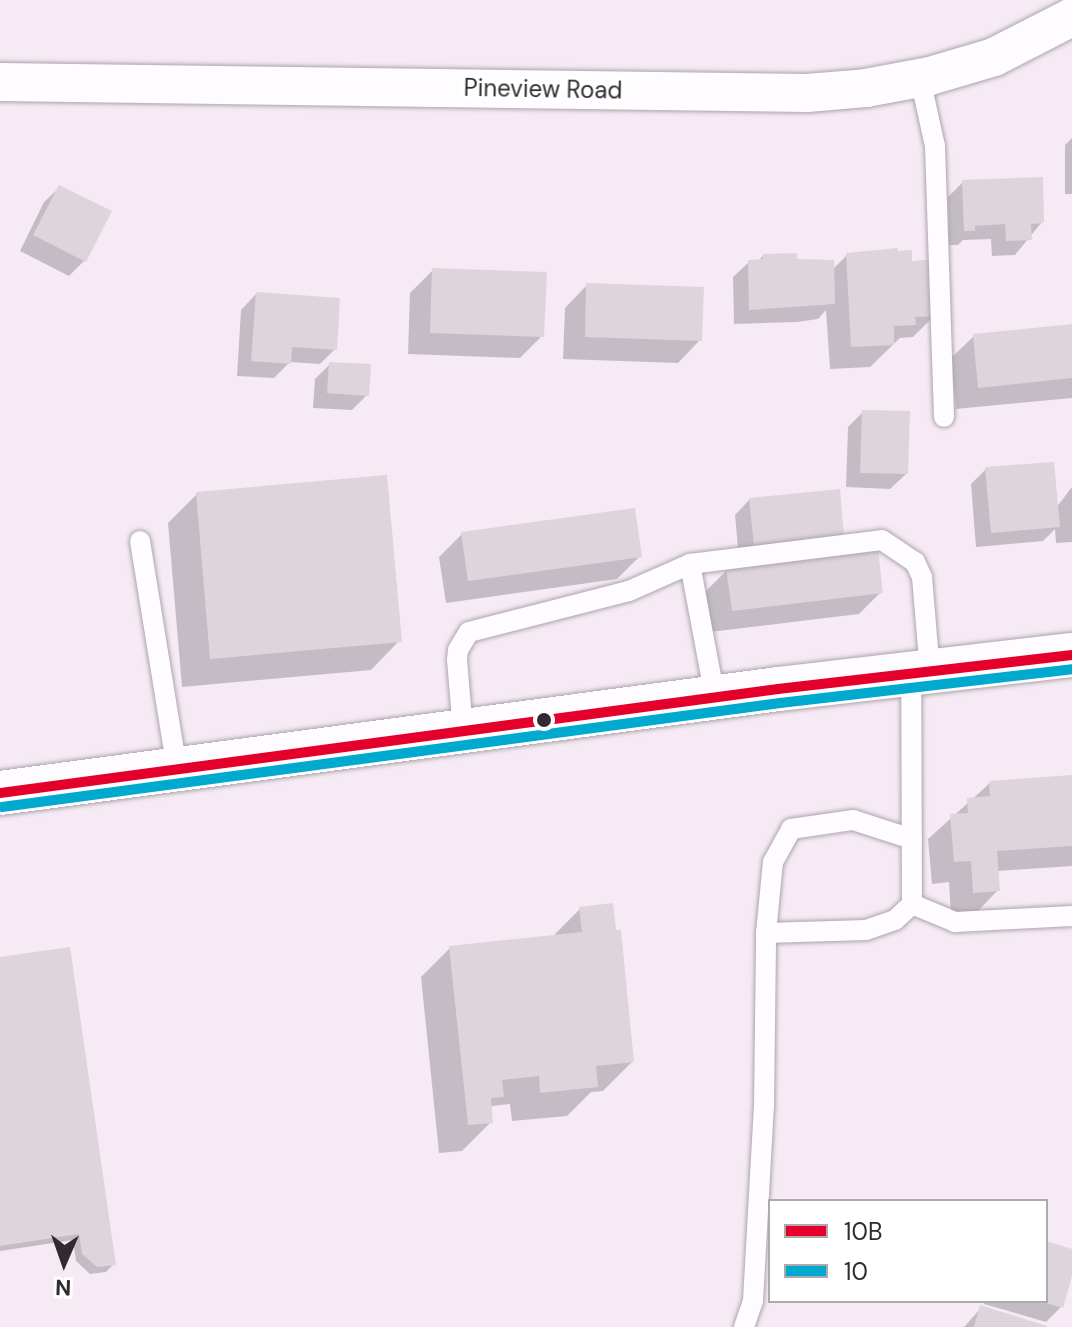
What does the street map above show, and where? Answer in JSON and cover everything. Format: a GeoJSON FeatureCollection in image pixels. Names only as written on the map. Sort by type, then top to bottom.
{"type":"FeatureCollection","features":[{"type":"Feature","properties":{"kind":"main road"},"geometry":{"type":"LineString","coordinates":[[0,793],[715,697],[1072,655]]}},
{"type":"Feature","properties":{"kind":"street","name":"Pineview Road"},"geometry":{"type":"LineString","coordinates":[[0,82],[807,93],[866,88],[920,78],[994,57],[1072,17]]}},
{"type":"Feature","properties":{"kind":"lane"},"geometry":{"type":"LineString","coordinates":[[920,78],[935,146],[944,417]]}},
{"type":"Feature","properties":{"kind":"lane"},"geometry":{"type":"LineString","coordinates":[[463,731],[457,660],[458,650],[469,632],[629,591],[690,564],[882,540],[915,562],[922,577],[912,904],[895,920],[866,930],[766,933]]}},
{"type":"Feature","properties":{"kind":"lane"},"geometry":{"type":"LineString","coordinates":[[140,541],[177,769]]}},
{"type":"Feature","properties":{"kind":"lane"},"geometry":{"type":"LineString","coordinates":[[690,564],[715,697]]}},
{"type":"Feature","properties":{"kind":"lane"},"geometry":{"type":"LineString","coordinates":[[744,1327],[753,1301],[763,1122],[766,933],[773,862],[791,829],[853,820],[912,839]]}},
{"type":"Feature","properties":{"kind":"lane"},"geometry":{"type":"LineString","coordinates":[[912,904],[955,922],[1072,916]]}},
{"type":"Feature","properties":{"kind":"building"},"geometry":{"type":"Polygon","coordinates":[[[1043,177],[1044,223],[1031,224],[1032,240],[1006,241],[1005,224],[975,226],[975,231],[964,231],[962,180],[1043,177]]]}},
{"type":"Feature","properties":{"kind":"building"},"geometry":{"type":"Polygon","coordinates":[[[59,185],[112,211],[86,262],[33,235],[59,185]]]}},
{"type":"Feature","properties":{"kind":"building"},"geometry":{"type":"Polygon","coordinates":[[[898,248],[898,251],[912,250],[912,261],[934,259],[937,316],[915,317],[916,325],[894,326],[894,345],[851,347],[846,253],[898,248]]]}},
{"type":"Feature","properties":{"kind":"building"},"geometry":{"type":"Polygon","coordinates":[[[797,253],[797,259],[834,260],[835,304],[749,310],[748,260],[763,259],[763,254],[797,253]]]}},
{"type":"Feature","properties":{"kind":"building"},"geometry":{"type":"Polygon","coordinates":[[[432,268],[547,272],[544,337],[430,333],[432,268]]]}},
{"type":"Feature","properties":{"kind":"building"},"geometry":{"type":"Polygon","coordinates":[[[586,283],[704,287],[702,341],[585,337],[586,283]]]}},
{"type":"Feature","properties":{"kind":"building"},"geometry":{"type":"Polygon","coordinates":[[[256,292],[340,298],[337,350],[292,347],[291,364],[251,361],[256,292]]]}},
{"type":"Feature","properties":{"kind":"building"},"geometry":{"type":"Polygon","coordinates":[[[1072,324],[1072,378],[978,388],[973,334],[1072,324]]]}},
{"type":"Feature","properties":{"kind":"building"},"geometry":{"type":"Polygon","coordinates":[[[329,362],[371,364],[369,396],[327,393],[329,362]]]}},
{"type":"Feature","properties":{"kind":"building"},"geometry":{"type":"Polygon","coordinates":[[[862,410],[910,411],[908,474],[860,473],[862,410]]]}},
{"type":"Feature","properties":{"kind":"building"},"geometry":{"type":"Polygon","coordinates":[[[1054,462],[1060,527],[991,533],[985,467],[1054,462]]]}},
{"type":"Feature","properties":{"kind":"building"},"geometry":{"type":"Polygon","coordinates":[[[387,475],[402,642],[210,659],[196,492],[387,475]]]}},
{"type":"Feature","properties":{"kind":"building"},"geometry":{"type":"Polygon","coordinates":[[[840,489],[844,536],[754,545],[749,498],[840,489]]]}},
{"type":"Feature","properties":{"kind":"building"},"geometry":{"type":"Polygon","coordinates":[[[635,508],[642,557],[468,581],[461,532],[635,508]]]}},
{"type":"Feature","properties":{"kind":"building"},"geometry":{"type":"Polygon","coordinates":[[[878,549],[883,593],[732,611],[726,568],[878,549]]]}},
{"type":"Feature","properties":{"kind":"building"},"geometry":{"type":"Polygon","coordinates":[[[1072,775],[1072,846],[997,851],[1000,891],[973,893],[971,861],[954,862],[950,814],[968,813],[967,798],[990,796],[989,781],[1072,775]]]}},
{"type":"Feature","properties":{"kind":"building"},"geometry":{"type":"Polygon","coordinates":[[[613,903],[616,930],[621,930],[634,1062],[596,1066],[598,1087],[540,1093],[539,1076],[502,1080],[504,1097],[491,1098],[493,1123],[468,1125],[449,946],[582,932],[579,907],[613,903]]]}},
{"type":"Feature","properties":{"kind":"building"},"geometry":{"type":"Polygon","coordinates":[[[70,947],[116,1265],[97,1267],[82,1254],[79,1234],[0,1246],[0,957],[70,947]]]}},
{"type":"Feature","properties":{"kind":"building"},"geometry":{"type":"Polygon","coordinates":[[[1048,1242],[1072,1249],[1072,1276],[1063,1308],[1046,1303],[1048,1242]]]}},
{"type":"Feature","properties":{"kind":"building"},"geometry":{"type":"Polygon","coordinates":[[[980,1305],[1047,1326],[1047,1327],[974,1327],[980,1305]]]}},
{"type":"Feature","properties":{"kind":"transit line","name":"10B"},"geometry":{"type":"LineString","coordinates":[[0,793],[778,689],[1072,655]]}},
{"type":"Feature","properties":{"kind":"transit line","name":"10"},"geometry":{"type":"LineString","coordinates":[[2,807],[780,703],[1072,669]]}}]}
